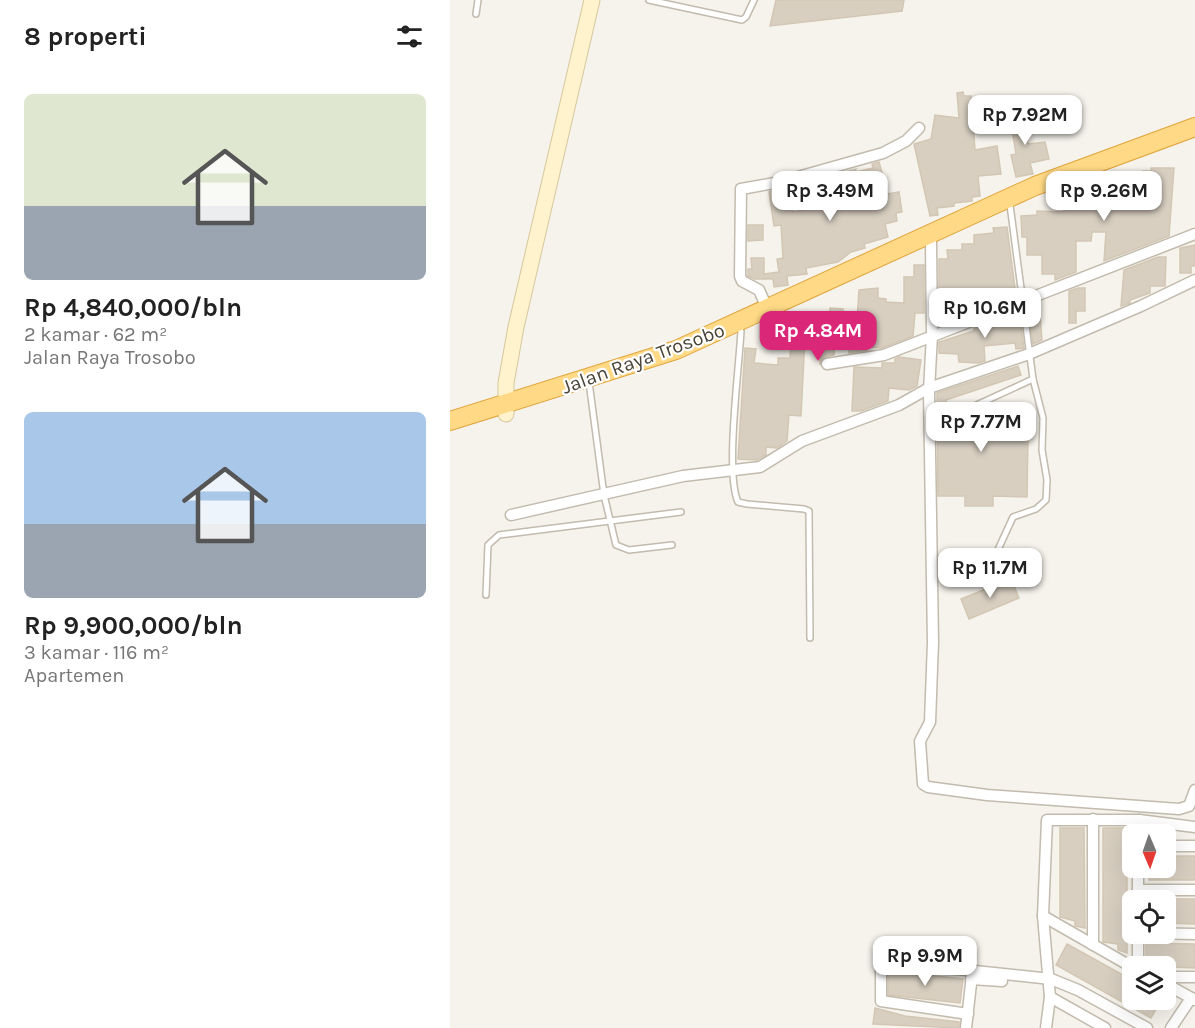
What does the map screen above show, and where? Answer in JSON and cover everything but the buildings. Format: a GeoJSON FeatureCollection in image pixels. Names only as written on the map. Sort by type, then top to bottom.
{"type":"FeatureCollection","features":[{"type":"Feature","properties":{"kind":"highway","name":"Jalan Raya Trosobo"},"geometry":{"type":"LineString","coordinates":[[450,421],[506,399],[589,384],[677,358],[741,331],[1035,186],[1195,127]]}},
{"type":"Feature","properties":{"kind":"highway","name":"Jalan Raya Trosobo"},"geometry":{"type":"LineString","coordinates":[[589,384],[676,350],[765,303],[935,237],[1010,205],[1195,138]]}},
{"type":"Feature","properties":{"kind":"highway","name":"Jalan Raya Trosobo"},"geometry":{"type":"LineString","coordinates":[[450,431],[506,399]]}},
{"type":"Feature","properties":{"kind":"main road"},"geometry":{"type":"LineString","coordinates":[[506,399],[551,171],[592,0]]}},
{"type":"Feature","properties":{"kind":"street"},"geometry":{"type":"LineString","coordinates":[[765,303],[754,286],[742,281],[740,276],[741,189],[780,182],[837,164],[883,153],[906,141],[919,128]]}},
{"type":"Feature","properties":{"kind":"street"},"geometry":{"type":"LineString","coordinates":[[827,364],[884,355],[1195,234]]}},
{"type":"Feature","properties":{"kind":"street"},"geometry":{"type":"LineString","coordinates":[[935,237],[929,392],[933,642],[930,725],[920,741],[923,784],[928,787],[987,795],[1179,809],[1187,807],[1194,796]]}},
{"type":"Feature","properties":{"kind":"street"},"geometry":{"type":"LineString","coordinates":[[511,515],[682,476],[733,473],[760,467],[802,441],[929,392],[1029,358],[1195,280]]}},
{"type":"Feature","properties":{"kind":"street"},"geometry":{"type":"LineString","coordinates":[[1093,819],[1093,945]]}},
{"type":"Feature","properties":{"kind":"street"},"geometry":{"type":"LineString","coordinates":[[1046,1028],[1050,987],[1043,916],[1046,821],[1139,820],[1195,828]]}},
{"type":"Feature","properties":{"kind":"street"},"geometry":{"type":"LineString","coordinates":[[1176,846],[1195,846]]}},
{"type":"Feature","properties":{"kind":"street"},"geometry":{"type":"LineString","coordinates":[[1176,892],[1195,890]]}},
{"type":"Feature","properties":{"kind":"street"},"geometry":{"type":"LineString","coordinates":[[1043,916],[1122,961]]}},
{"type":"Feature","properties":{"kind":"street"},"geometry":{"type":"LineString","coordinates":[[1176,934],[1195,934]]}},
{"type":"Feature","properties":{"kind":"street"},"geometry":{"type":"LineString","coordinates":[[968,1014],[883,1002],[880,998],[880,963],[882,960],[889,960],[972,975],[1078,990],[1147,1028]]}},
{"type":"Feature","properties":{"kind":"street"},"geometry":{"type":"LineString","coordinates":[[966,1028],[972,975]]}},
{"type":"Feature","properties":{"kind":"street"},"geometry":{"type":"LineString","coordinates":[[1176,977],[1195,977]]}},
{"type":"Feature","properties":{"kind":"street"},"geometry":{"type":"LineString","coordinates":[[1050,987],[1105,1028]]}},
{"type":"Feature","properties":{"kind":"street"},"geometry":{"type":"LineString","coordinates":[[1171,1028],[1193,999],[1176,990]]}},
{"type":"Feature","properties":{"kind":"lane"},"geometry":{"type":"LineString","coordinates":[[476,14],[478,0]]}},
{"type":"Feature","properties":{"kind":"lane"},"geometry":{"type":"LineString","coordinates":[[649,0],[742,20],[746,17],[754,0]]}},
{"type":"Feature","properties":{"kind":"lane"},"geometry":{"type":"LineString","coordinates":[[991,566],[1013,517],[1036,509],[1046,500],[1043,418],[1029,358],[1010,205]]}},
{"type":"Feature","properties":{"kind":"lane"},"geometry":{"type":"LineString","coordinates":[[741,331],[733,473],[738,502],[804,508],[809,511],[810,638]]}},
{"type":"Feature","properties":{"kind":"lane"},"geometry":{"type":"LineString","coordinates":[[957,414],[1033,379]]}},
{"type":"Feature","properties":{"kind":"lane"},"geometry":{"type":"LineString","coordinates":[[589,384],[604,495],[616,545],[621,549],[629,550],[672,545]]}},
{"type":"Feature","properties":{"kind":"lane"},"geometry":{"type":"LineString","coordinates":[[486,595],[488,545],[494,537],[681,512]]}}]}
